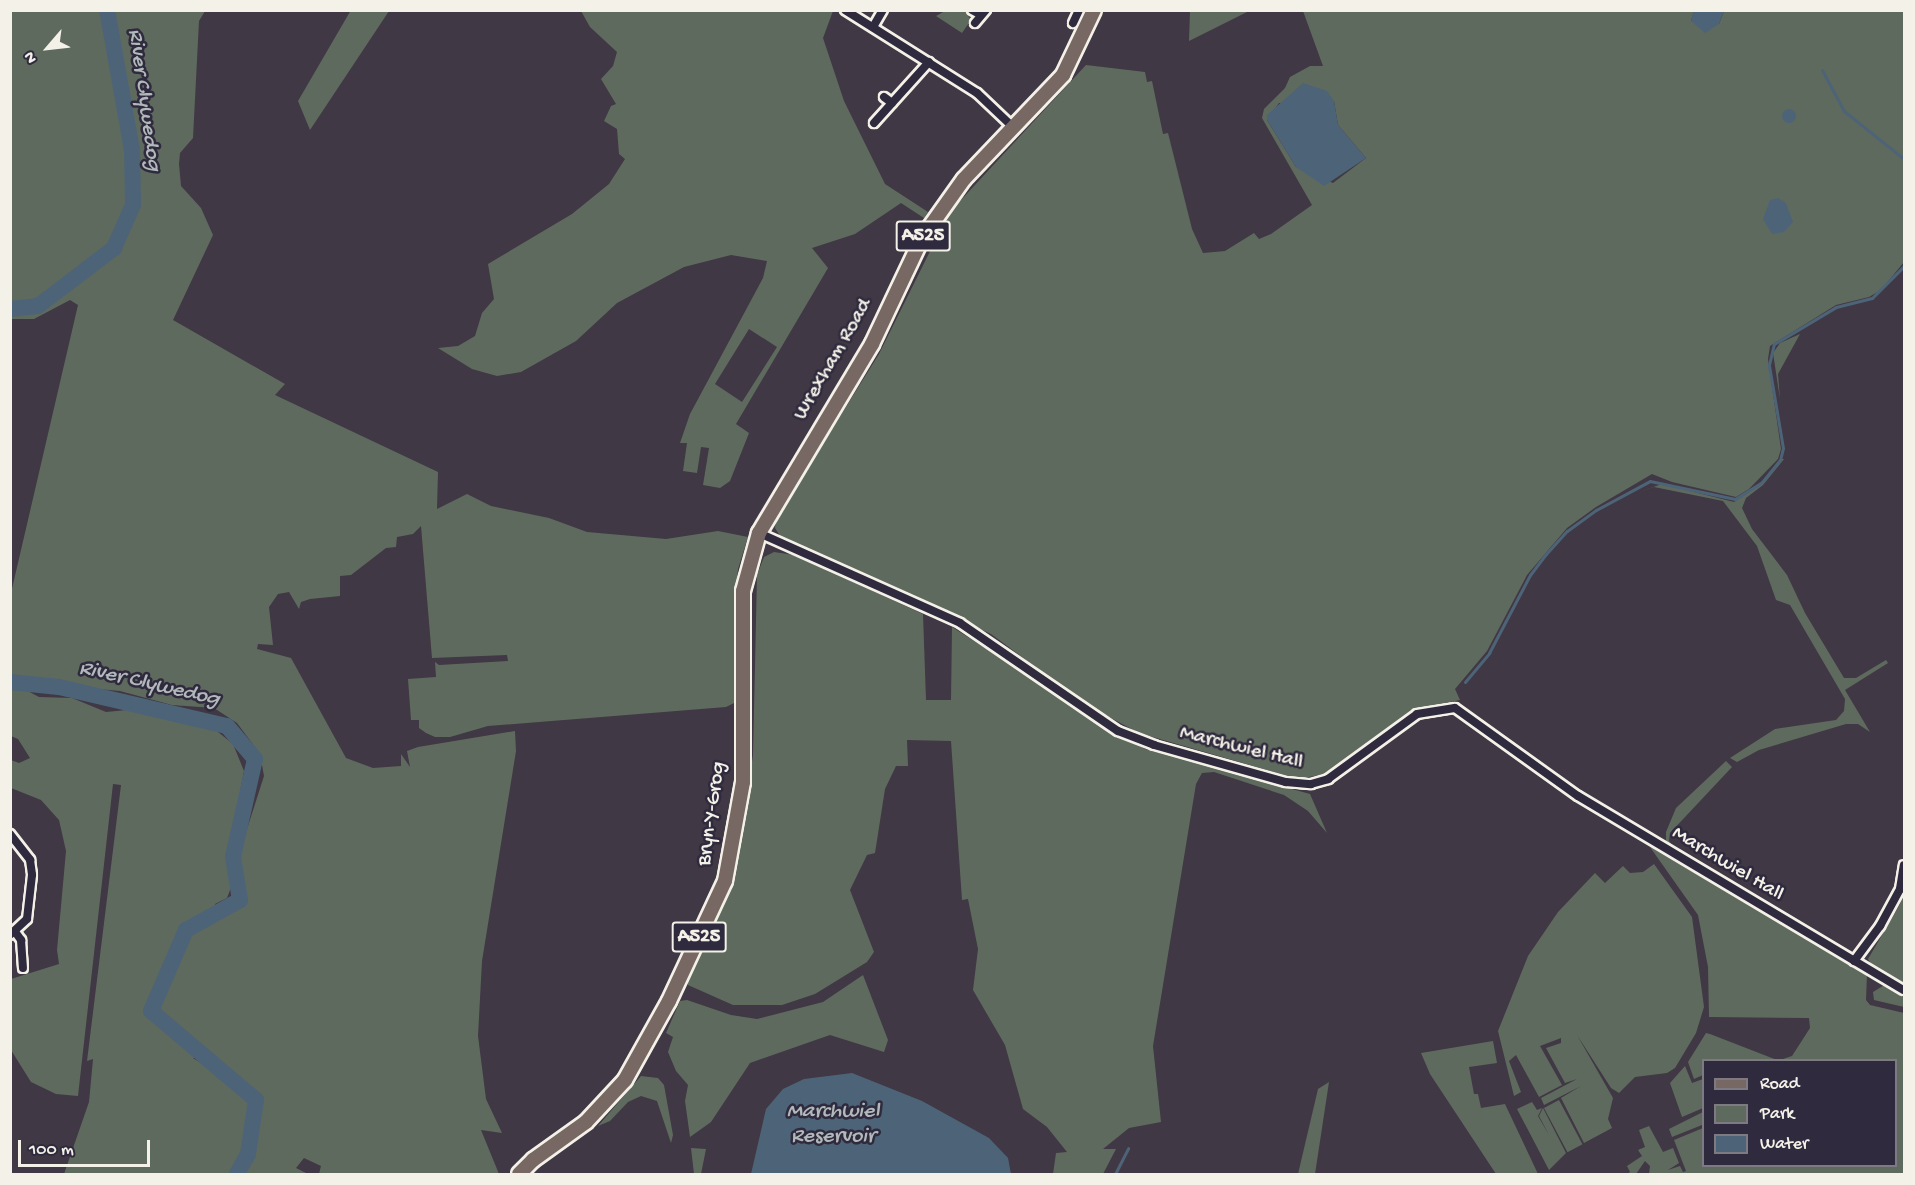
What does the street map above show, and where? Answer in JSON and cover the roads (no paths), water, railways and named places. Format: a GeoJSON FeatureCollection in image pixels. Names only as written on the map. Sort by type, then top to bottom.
{"type":"FeatureCollection","features":[{"type":"Feature","properties":{"kind":"main road","name":"Wrexham Road"},"geometry":{"type":"LineString","coordinates":[[759,533],[872,344],[921,238],[964,179],[1063,75],[1094,10]]}},
{"type":"Feature","properties":{"kind":"main road","name":"Bryn-Y-Grog"},"geometry":{"type":"LineString","coordinates":[[519,1174],[532,1160],[586,1122],[625,1080],[669,1001],[725,881],[743,782],[743,591],[759,533]]}},
{"type":"Feature","properties":{"kind":"street"},"geometry":{"type":"LineString","coordinates":[[845,10],[977,93],[1014,128]]}},
{"type":"Feature","properties":{"kind":"street"},"geometry":{"type":"LineString","coordinates":[[873,27],[883,10]]}},
{"type":"Feature","properties":{"kind":"street"},"geometry":{"type":"LineString","coordinates":[[972,10],[983,13],[975,23]]}},
{"type":"Feature","properties":{"kind":"street"},"geometry":{"type":"LineString","coordinates":[[1073,23],[1078,10]]}},
{"type":"Feature","properties":{"kind":"street"},"geometry":{"type":"LineString","coordinates":[[874,123],[929,62]]}},
{"type":"Feature","properties":{"kind":"street"},"geometry":{"type":"LineString","coordinates":[[884,97],[892,103]]}},
{"type":"Feature","properties":{"kind":"street","name":"Marchwiel Hall"},"geometry":{"type":"LineString","coordinates":[[759,533],[960,623],[1118,730],[1154,745],[1286,782],[1311,783],[1328,779],[1417,714],[1455,708],[1578,796],[1905,990]]}},
{"type":"Feature","properties":{"kind":"street"},"geometry":{"type":"LineString","coordinates":[[10,834],[23,850],[32,875],[27,919],[13,934],[21,940],[23,968]]}},
{"type":"Feature","properties":{"kind":"street"},"geometry":{"type":"LineString","coordinates":[[23,850],[32,842]]}},
{"type":"Feature","properties":{"kind":"street"},"geometry":{"type":"LineString","coordinates":[[1854,961],[1880,926],[1900,889],[1905,865]]}},
{"type":"Feature","properties":{"kind":"water"},"geometry":{"type":"Polygon","coordinates":[[[1694,10],[1724,11],[1719,24],[1705,33],[1691,21],[1694,10]]]}},
{"type":"Feature","properties":{"kind":"water"},"geometry":{"type":"Polygon","coordinates":[[[1303,83],[1327,91],[1334,101],[1338,125],[1366,158],[1324,186],[1296,167],[1267,120],[1267,115],[1303,83]]]}},
{"type":"Feature","properties":{"kind":"water"},"geometry":{"type":"Polygon","coordinates":[[[1786,109],[1792,109],[1796,116],[1792,123],[1786,123],[1782,119],[1782,113],[1786,109]]]}},
{"type":"Feature","properties":{"kind":"water"},"geometry":{"type":"Polygon","coordinates":[[[1778,198],[1786,203],[1793,222],[1784,232],[1772,234],[1763,219],[1770,200],[1778,198]]]}},
{"type":"Feature","properties":{"kind":"water","name":"Marchwiel Reservoir"},"geometry":{"type":"Polygon","coordinates":[[[852,1073],[922,1101],[989,1138],[1008,1158],[1011,1174],[751,1174],[766,1109],[783,1089],[804,1079],[852,1073]]]}},
{"type":"Feature","properties":{"kind":"waterway","name":"River Clywedog"},"geometry":{"type":"LineString","coordinates":[[10,309],[38,306],[114,248],[133,205],[132,150],[107,10]]}},
{"type":"Feature","properties":{"kind":"waterway"},"geometry":{"type":"LineString","coordinates":[[1822,70],[1844,111],[1904,159]]}},
{"type":"Feature","properties":{"kind":"waterway"},"geometry":{"type":"LineString","coordinates":[[1465,682],[1489,653],[1530,575],[1567,531],[1596,510],[1650,481],[1735,499],[1762,482],[1780,460],[1783,448],[1769,365],[1774,344],[1836,307],[1872,298],[1904,266]]}},
{"type":"Feature","properties":{"kind":"waterway","name":"River Clywedog"},"geometry":{"type":"LineString","coordinates":[[10,682],[59,687],[227,726],[255,759],[233,857],[240,900],[186,930],[151,1011],[256,1100],[248,1154],[237,1174]]}},
{"type":"Feature","properties":{"kind":"waterway"},"geometry":{"type":"LineString","coordinates":[[1115,1174],[1128,1148]]}}]}
